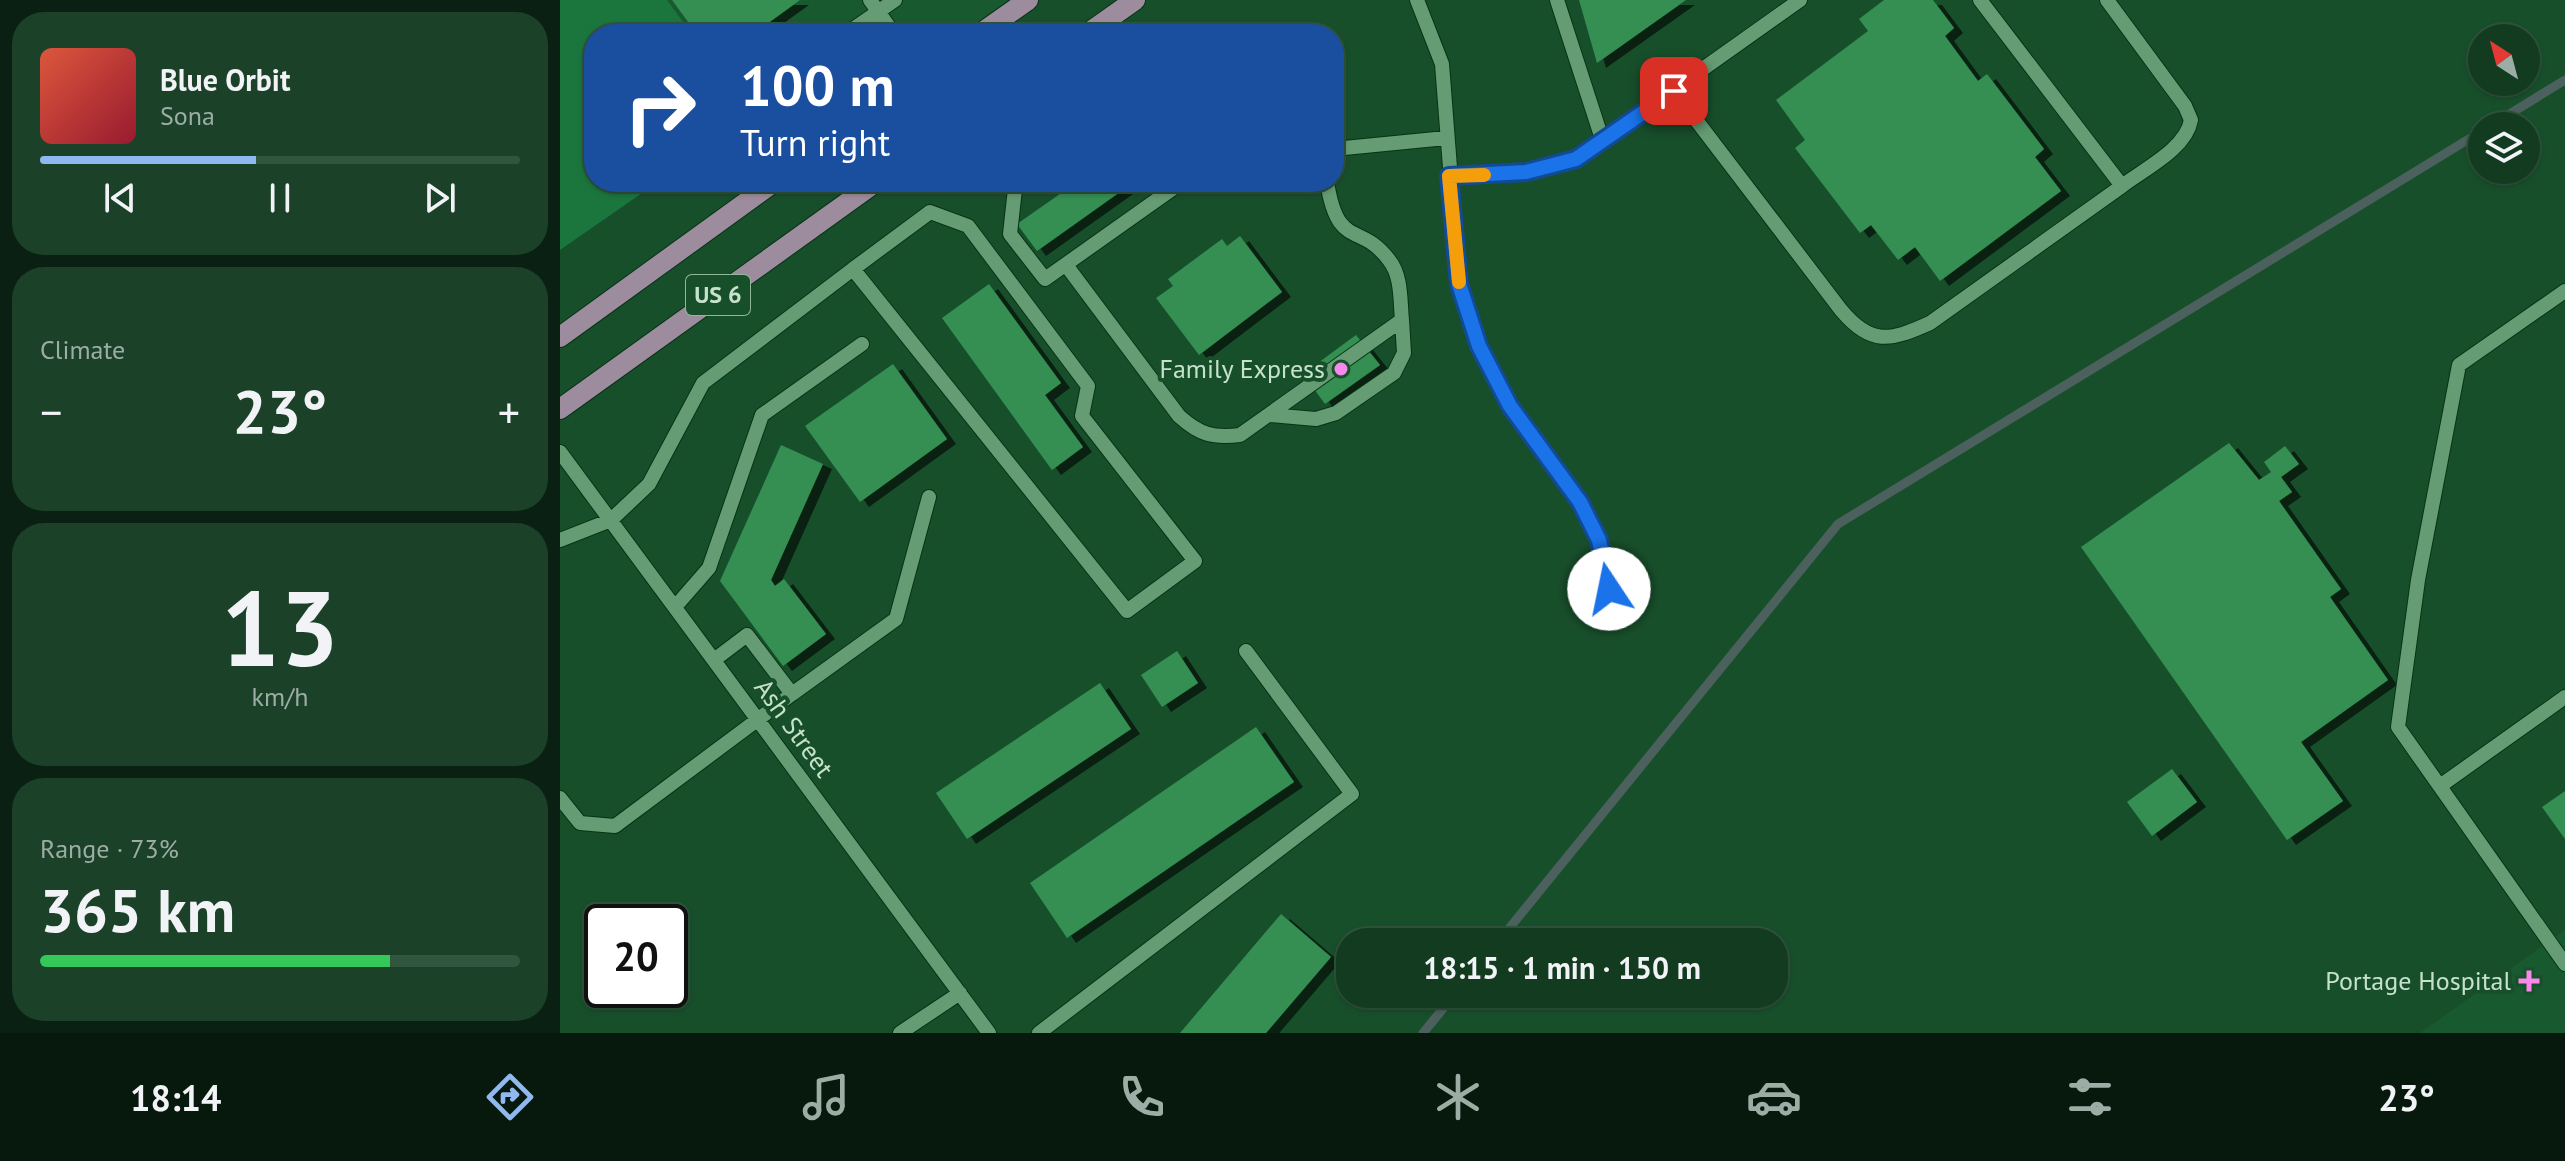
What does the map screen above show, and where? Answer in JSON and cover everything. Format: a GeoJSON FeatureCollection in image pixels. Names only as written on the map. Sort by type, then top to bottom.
{"type":"FeatureCollection","features":[{"type":"Feature","properties":{"kind":"main road"},"geometry":{"type":"LineString","coordinates":[[994,24],[1028,0]]}},
{"type":"Feature","properties":{"kind":"main road"},"geometry":{"type":"LineString","coordinates":[[1101,24],[1135,0]]}},
{"type":"Feature","properties":{"kind":"main road","name":"US 6"},"geometry":{"type":"LineString","coordinates":[[560,337],[760,192]]}},
{"type":"Feature","properties":{"kind":"main road","name":"US 6"},"geometry":{"type":"LineString","coordinates":[[560,409],[862,192]]}},
{"type":"Feature","properties":{"kind":"street"},"geometry":{"type":"LineString","coordinates":[[856,24],[874,6],[895,0]]}},
{"type":"Feature","properties":{"kind":"street"},"geometry":{"type":"LineString","coordinates":[[1417,0],[1442,64],[1459,284],[1479,346],[1510,406],[1580,502],[1599,540],[1609,589]]}},
{"type":"Feature","properties":{"kind":"street"},"geometry":{"type":"LineString","coordinates":[[1557,0],[1603,142]]}},
{"type":"Feature","properties":{"kind":"street"},"geometry":{"type":"LineString","coordinates":[[1449,176],[1526,172],[1576,159],[1800,0]]}},
{"type":"Feature","properties":{"kind":"street"},"geometry":{"type":"LineString","coordinates":[[1980,0],[2122,186]]}},
{"type":"Feature","properties":{"kind":"street"},"geometry":{"type":"LineString","coordinates":[[1674,91],[1841,310],[1861,331],[1886,338],[1930,323],[2122,186],[2188,133],[2191,120],[2185,106],[2107,0]]}},
{"type":"Feature","properties":{"kind":"street"},"geometry":{"type":"LineString","coordinates":[[874,6],[887,24]]}},
{"type":"Feature","properties":{"kind":"street"},"geometry":{"type":"LineString","coordinates":[[1344,148],[1446,138]]}},
{"type":"Feature","properties":{"kind":"street"},"geometry":{"type":"LineString","coordinates":[[1015,192],[1010,234],[1045,279],[1168,192]]}},
{"type":"Feature","properties":{"kind":"street"},"geometry":{"type":"LineString","coordinates":[[1269,415],[1316,419],[1336,413],[1394,373],[1404,353],[1397,274],[1388,258],[1345,231],[1332,212],[1329,192]]}},
{"type":"Feature","properties":{"kind":"street"},"geometry":{"type":"LineString","coordinates":[[560,540],[611,520],[649,484],[703,383],[853,269],[930,212],[968,226],[1088,386],[1082,416],[1195,561],[1127,611],[853,269]]}},
{"type":"Feature","properties":{"kind":"street"},"geometry":{"type":"LineString","coordinates":[[1066,265],[1179,416],[1196,432],[1213,438],[1240,435],[1402,320]]}},
{"type":"Feature","properties":{"kind":"street"},"geometry":{"type":"LineString","coordinates":[[2565,291],[2459,365],[2418,580],[2398,727],[2565,964]]}},
{"type":"Feature","properties":{"kind":"street"},"geometry":{"type":"LineString","coordinates":[[675,607],[709,568],[762,415],[862,344]]}},
{"type":"Feature","properties":{"kind":"street","name":"Ash Street"},"geometry":{"type":"LineString","coordinates":[[560,452],[989,1033]]}},
{"type":"Feature","properties":{"kind":"street"},"geometry":{"type":"LineString","coordinates":[[560,798],[580,823],[615,826],[896,619],[929,497]]}},
{"type":"Feature","properties":{"kind":"street"},"geometry":{"type":"LineString","coordinates":[[714,660],[747,635],[792,694]]}},
{"type":"Feature","properties":{"kind":"street"},"geometry":{"type":"LineString","coordinates":[[1039,1033],[1352,794],[1246,651]]}},
{"type":"Feature","properties":{"kind":"street"},"geometry":{"type":"LineString","coordinates":[[2440,786],[2565,697]]}},
{"type":"Feature","properties":{"kind":"street"},"geometry":{"type":"LineString","coordinates":[[900,1033],[960,993]]}},
{"type":"Feature","properties":{"kind":"shaded area"},"geometry":{"type":"Polygon","coordinates":[[[560,0],[667,0],[685,24],[584,24],[584,192],[644,192],[560,250],[560,0]]]}},
{"type":"Feature","properties":{"kind":"shaded area"},"geometry":{"type":"Polygon","coordinates":[[[667,0],[1008,0],[975,24],[685,24],[667,0]]]}},
{"type":"Feature","properties":{"kind":"shaded area","name":"Portage Hospital"},"geometry":{"type":"Polygon","coordinates":[[[2565,930],[2565,1033],[2420,1033],[2565,930]]]}},
{"type":"Feature","properties":{"kind":"building"},"geometry":{"type":"Polygon","coordinates":[[[672,0],[800,0],[767,24],[690,24],[672,0]]]}},
{"type":"Feature","properties":{"kind":"building"},"geometry":{"type":"Polygon","coordinates":[[[1579,0],[1686,0],[1597,63],[1579,0]]]}},
{"type":"Feature","properties":{"kind":"building"},"geometry":{"type":"Polygon","coordinates":[[[1884,0],[1933,0],[1954,28],[1945,36],[1978,81],[1987,74],[2044,149],[2035,157],[2061,191],[1940,281],[1915,247],[1898,260],[1871,225],[1860,233],[1795,148],[1805,140],[1776,100],[1868,31],[1859,19],[1884,0]]]}},
{"type":"Feature","properties":{"kind":"building"},"geometry":{"type":"Polygon","coordinates":[[[1063,192],[1120,192],[1037,251],[1017,224],[1063,192]]]}},
{"type":"Feature","properties":{"kind":"building","name":"Family Express"},"geometry":{"type":"Polygon","coordinates":[[[1240,236],[1282,292],[1199,355],[1156,298],[1173,286],[1168,279],[1222,239],[1227,246],[1240,236]]]}},
{"type":"Feature","properties":{"kind":"building"},"geometry":{"type":"Polygon","coordinates":[[[989,284],[1061,383],[1045,395],[1083,447],[1052,470],[942,318],[989,284]]]}},
{"type":"Feature","properties":{"kind":"building","name":"Family Express"},"geometry":{"type":"Polygon","coordinates":[[[1356,335],[1380,365],[1325,404],[1303,374],[1356,335]]]}},
{"type":"Feature","properties":{"kind":"building"},"geometry":{"type":"Polygon","coordinates":[[[893,364],[947,439],[860,502],[805,426],[893,364]]]}},
{"type":"Feature","properties":{"kind":"building"},"geometry":{"type":"Polygon","coordinates":[[[2229,443],[2259,480],[2271,472],[2264,462],[2285,446],[2299,464],[2281,477],[2292,492],[2279,501],[2341,589],[2330,597],[2388,680],[2301,742],[2343,801],[2287,840],[2081,547],[2229,443]]]}},
{"type":"Feature","properties":{"kind":"building"},"geometry":{"type":"Polygon","coordinates":[[[781,445],[823,464],[771,580],[775,586],[784,579],[826,634],[783,666],[720,581],[781,445]]]}},
{"type":"Feature","properties":{"kind":"building"},"geometry":{"type":"Polygon","coordinates":[[[1177,651],[1198,683],[1162,707],[1141,675],[1177,651]]]}},
{"type":"Feature","properties":{"kind":"building"},"geometry":{"type":"Polygon","coordinates":[[[1100,683],[1131,729],[967,839],[936,793],[1100,683]]]}},
{"type":"Feature","properties":{"kind":"building"},"geometry":{"type":"Polygon","coordinates":[[[1256,727],[1294,782],[1067,938],[1030,883],[1256,727]]]}},
{"type":"Feature","properties":{"kind":"building"},"geometry":{"type":"Polygon","coordinates":[[[2172,769],[2197,802],[2152,836],[2127,802],[2172,769]]]}},
{"type":"Feature","properties":{"kind":"building"},"geometry":{"type":"Polygon","coordinates":[[[2565,791],[2565,839],[2542,807],[2565,791]]]}},
{"type":"Feature","properties":{"kind":"building"},"geometry":{"type":"Polygon","coordinates":[[[1281,914],[1331,957],[1266,1033],[1180,1033],[1281,914]]]}},
{"type":"Feature","properties":{"kind":"waterway"},"geometry":{"type":"LineString","coordinates":[[2513,112],[2565,80]]}},
{"type":"Feature","properties":{"kind":"waterway"},"geometry":{"type":"LineString","coordinates":[[1509,928],[1838,524],[2468,140]]}},
{"type":"Feature","properties":{"kind":"waterway"},"geometry":{"type":"LineString","coordinates":[[1423,1033],[1444,1008]]}},
{"type":"Feature","properties":{"kind":"slow traffic"},"geometry":{"type":"LineString","coordinates":[[1459,282],[1449,176],[1484,175]]}},
{"type":"Feature","properties":{"kind":"place","name":"Family Express"},"geometry":{"type":"Point","coordinates":[1341,369]}},
{"type":"Feature","properties":{"kind":"place","name":"Portage Hospital"},"geometry":{"type":"Point","coordinates":[2529,981]}},
{"type":"Feature","properties":{"kind":"route"},"geometry":{"type":"LineString","coordinates":[[1609,589],[1599,540],[1580,502],[1510,406],[1479,346],[1459,284],[1449,176],[1526,172],[1576,159],[1674,91]]}}]}
